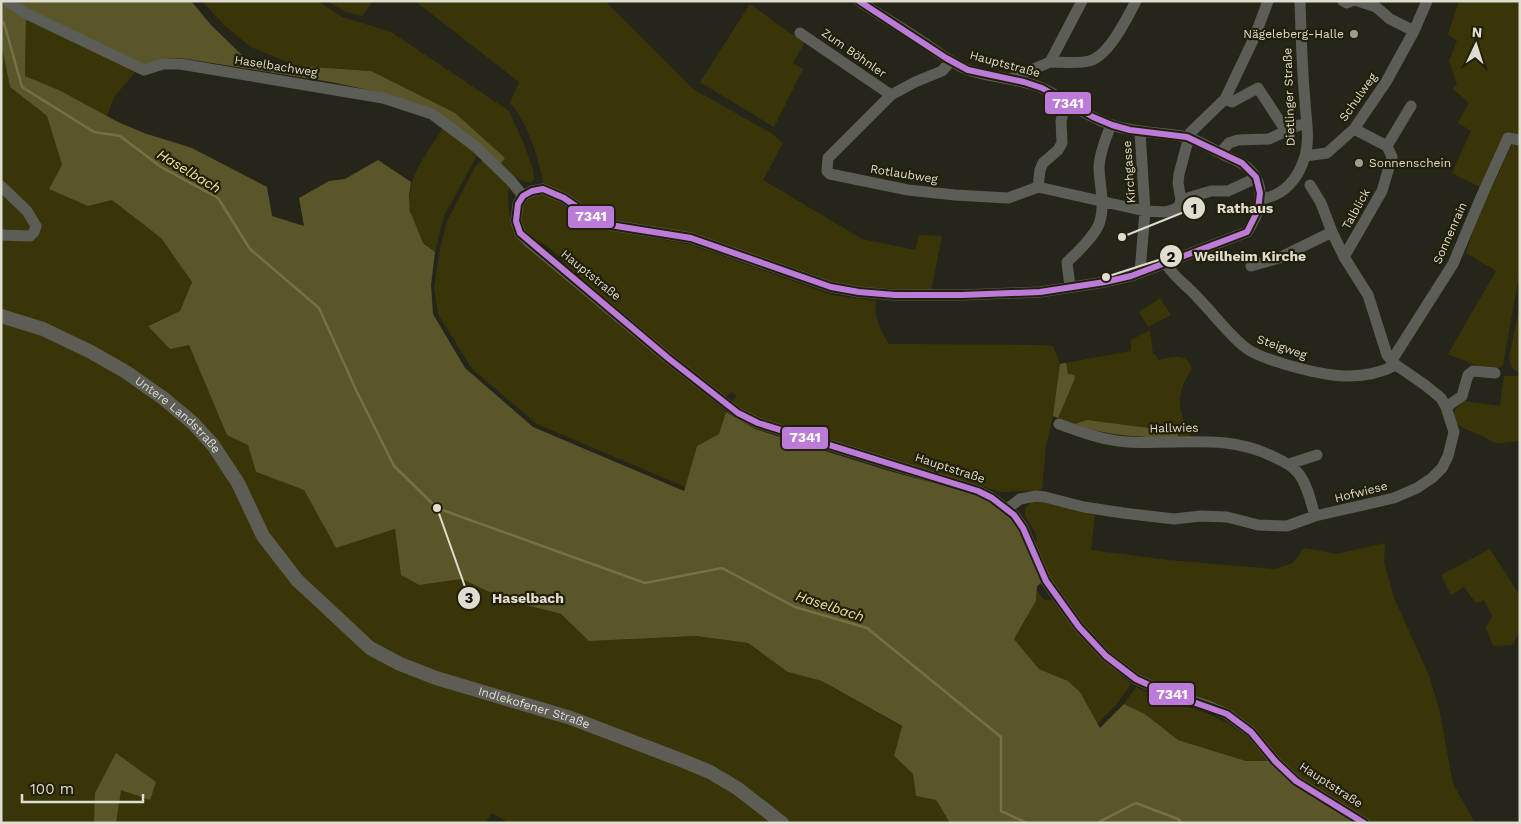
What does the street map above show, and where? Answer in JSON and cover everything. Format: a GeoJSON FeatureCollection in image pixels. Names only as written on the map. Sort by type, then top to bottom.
{"type":"FeatureCollection","features":[{"type":"Feature","properties":{"kind":"main road","name":"Untere Landstraße"},"geometry":{"type":"LineString","coordinates":[[1,316],[42,329],[91,352],[134,377],[193,423],[213,445],[238,483],[263,536],[296,580]]}},
{"type":"Feature","properties":{"kind":"main road","name":"Indlekofener Straße"},"geometry":{"type":"LineString","coordinates":[[296,580],[370,648],[400,664],[436,678],[571,718],[710,772],[737,788],[782,823]]}},
{"type":"Feature","properties":{"kind":"street","name":"Haselbachweg"},"geometry":{"type":"LineString","coordinates":[[7,1],[26,13],[144,70],[163,64],[180,64],[383,98],[432,114],[476,147],[511,181],[523,196]]}},
{"type":"Feature","properties":{"kind":"street","name":"Hauptstraße"},"geometry":{"type":"LineString","coordinates":[[859,1],[927,44],[950,62],[981,74],[1010,79],[1043,88],[1088,115],[1111,125],[1140,132],[1188,138],[1250,170],[1256,178]]}},
{"type":"Feature","properties":{"kind":"street"},"geometry":{"type":"LineString","coordinates":[[1050,62],[1082,1]]}},
{"type":"Feature","properties":{"kind":"street"},"geometry":{"type":"LineString","coordinates":[[1010,79],[1050,62],[1088,61],[1096,58],[1124,26],[1136,1]]}},
{"type":"Feature","properties":{"kind":"street"},"geometry":{"type":"LineString","coordinates":[[1066,102],[1061,121],[1062,143],[1058,150],[1043,163],[1040,170],[1038,187],[1146,211],[1166,212],[1175,209],[1179,206],[1181,200],[1178,183],[1190,133],[1225,99],[1255,36],[1268,1]]}},
{"type":"Feature","properties":{"kind":"street","name":"Dietlinger Straße"},"geometry":{"type":"LineString","coordinates":[[1261,198],[1270,198],[1284,192],[1305,156],[1307,125],[1300,1]]}},
{"type":"Feature","properties":{"kind":"street"},"geometry":{"type":"LineString","coordinates":[[1343,1],[1347,3],[1352,1]]}},
{"type":"Feature","properties":{"kind":"street"},"geometry":{"type":"LineString","coordinates":[[1358,1],[1376,6],[1390,19],[1414,31]]}},
{"type":"Feature","properties":{"kind":"street","name":"Schulweg"},"geometry":{"type":"LineString","coordinates":[[1305,156],[1327,152],[1354,129],[1386,82],[1414,31],[1427,1]]}},
{"type":"Feature","properties":{"kind":"street","name":"Zum Böhnler"},"geometry":{"type":"LineString","coordinates":[[800,33],[891,95]]}},
{"type":"Feature","properties":{"kind":"street","name":"Rotlaubweg"},"geometry":{"type":"LineString","coordinates":[[950,62],[942,71],[915,82],[891,95],[828,158],[827,171],[830,174],[908,190],[955,195],[1008,198],[1038,187]]}},
{"type":"Feature","properties":{"kind":"street"},"geometry":{"type":"LineString","coordinates":[[1225,99],[1232,102],[1258,88],[1286,130]]}},
{"type":"Feature","properties":{"kind":"street"},"geometry":{"type":"LineString","coordinates":[[1354,129],[1387,146],[1411,106]]}},
{"type":"Feature","properties":{"kind":"street"},"geometry":{"type":"LineString","coordinates":[[1070,288],[1067,262],[1092,235],[1099,223],[1102,201],[1100,166],[1103,144],[1111,125]]}},
{"type":"Feature","properties":{"kind":"street"},"geometry":{"type":"LineString","coordinates":[[1220,153],[1229,142],[1269,139],[1299,125],[1307,125]]}},
{"type":"Feature","properties":{"kind":"street","name":"Kirchgasse"},"geometry":{"type":"LineString","coordinates":[[1140,132],[1146,211],[1140,272]]}},
{"type":"Feature","properties":{"kind":"street","name":"Sonnenrain"},"geometry":{"type":"LineString","coordinates":[[1394,362],[1453,264],[1482,195],[1514,139]]}},
{"type":"Feature","properties":{"kind":"street","name":"Talblick"},"geometry":{"type":"LineString","coordinates":[[1344,257],[1382,191],[1392,157],[1387,146]]}},
{"type":"Feature","properties":{"kind":"street"},"geometry":{"type":"LineString","coordinates":[[523,196],[532,191],[543,189],[564,198],[594,218],[610,225],[691,238],[831,287],[895,295],[1040,292],[1105,282],[1140,272],[1247,232],[1254,222],[1261,198],[1256,178],[1228,191],[1211,191],[1181,200]]}},
{"type":"Feature","properties":{"kind":"street","name":"Hofwiese"},"geometry":{"type":"LineString","coordinates":[[1008,509],[1020,499],[1045,496],[1084,507],[1174,519],[1201,516],[1227,517],[1258,525],[1287,526],[1315,516],[1394,498],[1417,488],[1432,478],[1442,468],[1448,456],[1454,432],[1446,407],[1441,398],[1387,355],[1368,296],[1344,257],[1321,203],[1310,185]]}},
{"type":"Feature","properties":{"kind":"street"},"geometry":{"type":"LineString","coordinates":[[1,186],[27,211],[36,226],[30,236],[1,235]]}},
{"type":"Feature","properties":{"kind":"street","name":"Hauptstraße"},"geometry":{"type":"LineString","coordinates":[[523,196],[518,204],[516,221],[520,232],[528,242],[668,358],[738,413],[758,424],[978,491],[992,498],[1008,509],[1023,528],[1046,581],[1079,627],[1106,656],[1136,679],[1227,714],[1251,732],[1274,760],[1296,781],[1364,823]]}},
{"type":"Feature","properties":{"kind":"street"},"geometry":{"type":"LineString","coordinates":[[1251,266],[1279,258],[1332,232]]}},
{"type":"Feature","properties":{"kind":"street","name":"Steigweg"},"geometry":{"type":"LineString","coordinates":[[1165,262],[1168,269],[1181,280],[1247,349],[1272,360],[1330,376],[1354,376],[1387,369],[1394,362]]}},
{"type":"Feature","properties":{"kind":"street"},"geometry":{"type":"LineString","coordinates":[[1446,407],[1462,396],[1468,375],[1473,371],[1495,373]]}},
{"type":"Feature","properties":{"kind":"street","name":"Hallwies"},"geometry":{"type":"LineString","coordinates":[[1059,424],[1093,436],[1126,442],[1167,443],[1204,441],[1258,448],[1289,464],[1299,474],[1308,490],[1315,516]]}},
{"type":"Feature","properties":{"kind":"street"},"geometry":{"type":"LineString","coordinates":[[1289,464],[1317,455]]}},
{"type":"Feature","properties":{"kind":"shaded area"},"geometry":{"type":"Polygon","coordinates":[[[1,1],[191,1],[211,25],[246,59],[295,73],[297,66],[371,71],[455,113],[505,158],[500,165],[448,120],[383,93],[331,82],[180,58],[164,59],[136,71],[26,18],[25,76],[59,90],[118,122],[144,133],[192,148],[267,187],[272,216],[304,226],[299,198],[329,181],[345,179],[378,160],[411,182],[409,195],[410,211],[423,243],[435,252],[431,285],[433,314],[465,368],[533,427],[684,491],[697,446],[719,434],[726,412],[755,429],[886,470],[977,495],[1003,510],[1021,531],[1041,583],[1037,586],[1036,601],[1014,639],[1039,669],[1068,681],[1080,692],[1100,728],[1124,704],[1145,714],[1178,740],[1246,761],[1270,761],[1354,823],[950,823],[936,800],[916,796],[913,774],[894,756],[902,726],[822,681],[788,672],[748,643],[696,636],[589,641],[561,614],[506,600],[462,579],[419,585],[401,575],[395,529],[336,548],[304,490],[256,472],[248,445],[227,435],[189,345],[170,349],[148,326],[180,311],[192,282],[161,238],[112,200],[88,206],[49,189],[62,165],[47,116],[10,87],[1,43],[1,1]]]}},
{"type":"Feature","properties":{"kind":"shaded area"},"geometry":{"type":"Polygon","coordinates":[[[202,1],[318,1],[342,17],[391,32],[509,111],[524,144],[533,170],[534,179],[531,183],[514,176],[500,165],[505,158],[371,71],[297,66],[251,47],[225,26],[202,1]]]}},
{"type":"Feature","properties":{"kind":"shaded area"},"geometry":{"type":"Polygon","coordinates":[[[326,1],[373,1],[362,16],[346,12],[326,1]]]}},
{"type":"Feature","properties":{"kind":"shaded area"},"geometry":{"type":"Polygon","coordinates":[[[415,1],[605,1],[693,89],[771,133],[783,143],[763,180],[862,239],[915,250],[919,235],[942,236],[931,291],[846,286],[608,220],[544,186],[536,153],[527,131],[510,103],[519,82],[415,1]]]}},
{"type":"Feature","properties":{"kind":"shaded area"},"geometry":{"type":"Polygon","coordinates":[[[1459,1],[1520,1],[1520,135],[1506,133],[1480,187],[1452,173],[1471,131],[1458,123],[1469,103],[1453,89],[1457,84],[1449,61],[1457,41],[1448,34],[1459,1]]]}},
{"type":"Feature","properties":{"kind":"shaded area"},"geometry":{"type":"Polygon","coordinates":[[[750,4],[805,42],[793,63],[803,69],[774,127],[700,82],[750,4]]]}},
{"type":"Feature","properties":{"kind":"shaded area"},"geometry":{"type":"Polygon","coordinates":[[[26,17],[136,71],[114,97],[107,116],[59,90],[25,76],[26,17]]]}},
{"type":"Feature","properties":{"kind":"shaded area"},"geometry":{"type":"Polygon","coordinates":[[[1,43],[10,87],[47,116],[62,165],[88,206],[112,200],[161,238],[192,282],[180,311],[148,325],[189,345],[227,434],[248,445],[256,472],[304,490],[336,548],[395,529],[401,574],[418,585],[462,579],[506,600],[563,615],[589,641],[696,636],[748,643],[788,672],[822,681],[902,727],[894,756],[913,774],[916,796],[936,800],[950,823],[509,823],[492,813],[485,823],[1,823],[1,43]]]}},
{"type":"Feature","properties":{"kind":"shaded area"},"geometry":{"type":"Polygon","coordinates":[[[447,127],[478,154],[444,216],[435,252],[424,243],[415,225],[411,210],[411,186],[420,164],[442,129],[447,127]]]}},
{"type":"Feature","properties":{"kind":"shaded area"},"geometry":{"type":"Polygon","coordinates":[[[1512,144],[1520,145],[1520,270],[1503,365],[1493,372],[1448,354],[1496,271],[1466,253],[1486,190],[1490,192],[1512,144]]]}},
{"type":"Feature","properties":{"kind":"shaded area"},"geometry":{"type":"Polygon","coordinates":[[[482,161],[488,161],[509,185],[510,215],[514,229],[521,242],[667,361],[726,412],[719,434],[697,446],[685,487],[537,424],[472,369],[438,314],[434,288],[440,249],[447,221],[476,165],[482,161]]]}},
{"type":"Feature","properties":{"kind":"shaded area"},"geometry":{"type":"Polygon","coordinates":[[[539,194],[551,197],[593,225],[613,231],[692,245],[832,295],[876,301],[878,324],[889,344],[1053,346],[1060,364],[1131,351],[1131,340],[1150,330],[1153,354],[1156,355],[1158,360],[1179,357],[1187,360],[1190,364],[1192,370],[1182,387],[1180,404],[1187,429],[1192,438],[1094,431],[1053,416],[1046,446],[1042,490],[1000,492],[974,483],[913,469],[756,419],[732,403],[736,395],[732,392],[724,398],[570,271],[550,248],[542,243],[535,242],[527,236],[521,225],[521,212],[527,200],[539,194]]]}},
{"type":"Feature","properties":{"kind":"shaded area"},"geometry":{"type":"Polygon","coordinates":[[[1160,298],[1171,315],[1148,327],[1139,312],[1160,298]]]}},
{"type":"Feature","properties":{"kind":"shaded area"},"geometry":{"type":"Polygon","coordinates":[[[1520,304],[1520,373],[1512,368],[1509,357],[1520,304]]]}},
{"type":"Feature","properties":{"kind":"shaded area"},"geometry":{"type":"Polygon","coordinates":[[[1066,363],[1068,374],[1074,375],[1075,378],[1058,418],[1053,416],[1060,364],[1066,363]]]}},
{"type":"Feature","properties":{"kind":"shaded area"},"geometry":{"type":"Polygon","coordinates":[[[1504,376],[1520,376],[1520,441],[1496,443],[1465,429],[1455,422],[1453,418],[1457,408],[1464,401],[1500,406],[1504,376]]]}},
{"type":"Feature","properties":{"kind":"shaded area"},"geometry":{"type":"Polygon","coordinates":[[[1087,420],[1148,428],[1176,425],[1178,438],[1113,434],[1075,424],[1087,420]]]}},
{"type":"Feature","properties":{"kind":"shaded area"},"geometry":{"type":"Polygon","coordinates":[[[1042,500],[1095,515],[1091,550],[1168,560],[1276,569],[1293,563],[1304,548],[1336,554],[1385,543],[1384,562],[1394,598],[1428,673],[1439,708],[1453,784],[1475,823],[1371,823],[1300,779],[1280,760],[1254,728],[1139,675],[1107,653],[1078,623],[1049,578],[1035,550],[1037,540],[1035,532],[1025,516],[1025,508],[1032,501],[1042,500]]]}},
{"type":"Feature","properties":{"kind":"shaded area"},"geometry":{"type":"Polygon","coordinates":[[[1490,549],[1520,596],[1520,631],[1512,645],[1493,646],[1486,627],[1492,616],[1484,600],[1476,603],[1464,587],[1451,595],[1441,575],[1490,549]]]}},
{"type":"Feature","properties":{"kind":"shaded area"},"geometry":{"type":"Polygon","coordinates":[[[1037,591],[1044,600],[1052,600],[1089,644],[1131,684],[1116,705],[1097,724],[1080,692],[1068,681],[1039,669],[1014,639],[1036,601],[1037,591]]]}},
{"type":"Feature","properties":{"kind":"shaded area"},"geometry":{"type":"Polygon","coordinates":[[[1136,687],[1161,698],[1209,714],[1227,723],[1246,736],[1270,761],[1246,761],[1178,740],[1145,714],[1124,704],[1136,687]]]}},
{"type":"Feature","properties":{"kind":"shaded area"},"geometry":{"type":"Polygon","coordinates":[[[116,753],[156,782],[150,800],[121,790],[116,823],[94,823],[95,793],[116,753]]]}},
{"type":"Feature","properties":{"kind":"waterway","name":"Haselbach"},"geometry":{"type":"LineString","coordinates":[[1,21],[4,23],[22,87],[94,132],[120,136],[161,167],[218,198],[250,249],[319,308],[357,392],[394,466],[437,508],[645,583],[722,568],[795,607],[867,628],[1001,737],[1001,811],[1027,823]]}},
{"type":"Feature","properties":{"kind":"waterway","name":"Haselbach"},"geometry":{"type":"LineString","coordinates":[[1097,823],[1136,803],[1178,819],[1182,823]]}},
{"type":"Feature","properties":{"kind":"transit line","name":"7341"},"geometry":{"type":"LineString","coordinates":[[859,1],[946,58],[968,70],[1024,82],[1042,88],[1093,117],[1112,125],[1130,130],[1187,137],[1242,163],[1256,177],[1260,193],[1258,210],[1247,232],[1131,276],[1105,282],[1040,292],[962,295],[895,295],[831,287],[691,238],[610,225],[593,218],[564,198],[543,189],[532,191],[523,196],[518,204],[516,221],[520,233],[668,358],[738,413],[758,423],[978,491],[992,498],[1014,515],[1023,528],[1046,581],[1079,627],[1106,656],[1136,679],[1162,691],[1227,714],[1251,732],[1275,761],[1296,781],[1364,823]]}},
{"type":"Feature","properties":{"kind":"place","name":"Nägeleberg-Halle"},"geometry":{"type":"Point","coordinates":[1354,34]}},
{"type":"Feature","properties":{"kind":"place","name":"Sonnenschein"},"geometry":{"type":"Point","coordinates":[1359,163]}},
{"type":"Feature","properties":{"kind":"place","name":"Rathaus"},"geometry":{"type":"Point","coordinates":[1122,237]}},
{"type":"Feature","properties":{"kind":"place","name":"Weilheim Kirche"},"geometry":{"type":"Point","coordinates":[1106,277]}},
{"type":"Feature","properties":{"kind":"place","name":"Haselbach"},"geometry":{"type":"Point","coordinates":[437,508]}}]}
